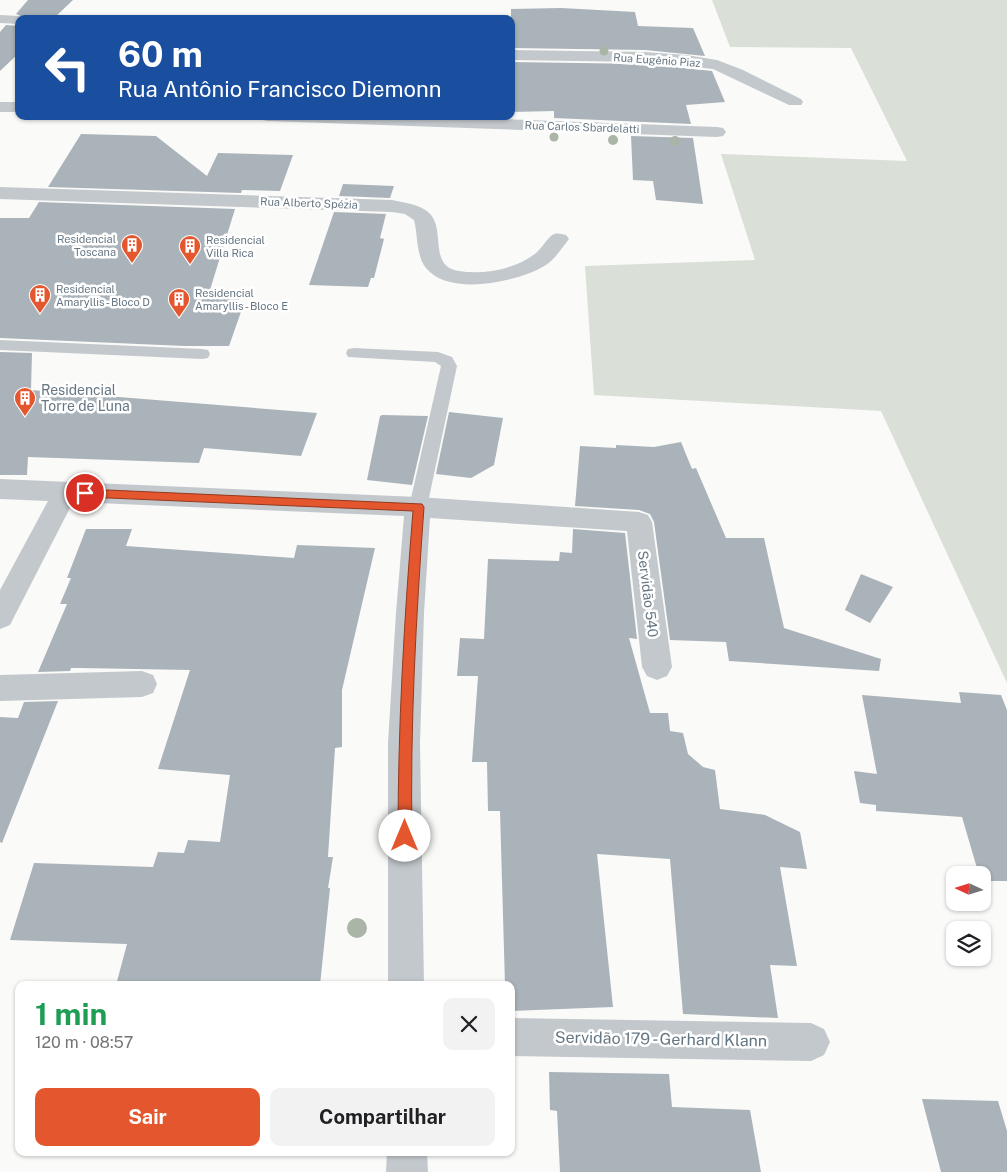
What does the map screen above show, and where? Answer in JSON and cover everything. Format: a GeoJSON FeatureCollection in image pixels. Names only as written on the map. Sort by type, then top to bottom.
{"type":"FeatureCollection","features":[{"type":"Feature","properties":{"kind":"street"},"geometry":{"type":"LineString","coordinates":[[0,19],[15,20]]}},
{"type":"Feature","properties":{"kind":"street","name":"Rua Eugênio Piaz"},"geometry":{"type":"LineString","coordinates":[[515,55],[644,57],[686,60],[717,65],[738,73],[795,102]]}},
{"type":"Feature","properties":{"kind":"street"},"geometry":{"type":"LineString","coordinates":[[0,107],[15,107]]}},
{"type":"Feature","properties":{"kind":"street","name":"Rua Carlos Sbardelatti"},"geometry":{"type":"LineString","coordinates":[[380,120],[717,132]]}},
{"type":"Feature","properties":{"kind":"street","name":"Rua Alberto Spézia"},"geometry":{"type":"LineString","coordinates":[[0,192],[392,206],[411,210],[423,217],[428,234],[429,253],[434,266],[445,275],[466,279],[494,276],[521,270],[540,260],[559,239]]}},
{"type":"Feature","properties":{"kind":"street"},"geometry":{"type":"LineString","coordinates":[[0,490],[418,507],[410,613],[404,743],[406,981]]}},
{"type":"Feature","properties":{"kind":"street"},"geometry":{"type":"LineString","coordinates":[[0,617],[65,492]]}},
{"type":"Feature","properties":{"kind":"street","name":"Servidão 540"},"geometry":{"type":"LineString","coordinates":[[418,507],[639,522],[657,667]]}},
{"type":"Feature","properties":{"kind":"street"},"geometry":{"type":"LineString","coordinates":[[0,688],[142,684]]}},
{"type":"Feature","properties":{"kind":"street","name":"Servidão 179 - Gerhard Klann"},"geometry":{"type":"LineString","coordinates":[[515,1037],[810,1042]]}},
{"type":"Feature","properties":{"kind":"street"},"geometry":{"type":"LineString","coordinates":[[407,1156],[407,1172]]}},
{"type":"Feature","properties":{"kind":"lane"},"geometry":{"type":"LineString","coordinates":[[0,345],[202,354]]}},
{"type":"Feature","properties":{"kind":"lane"},"geometry":{"type":"LineString","coordinates":[[354,353],[438,357],[446,361],[449,366],[418,507]]}},
{"type":"Feature","properties":{"kind":"shaded area"},"geometry":{"type":"Polygon","coordinates":[[[712,0],[1007,0],[1007,683],[881,411],[594,395],[585,266],[755,260],[721,154],[907,161],[851,48],[730,47],[712,0]]]}},
{"type":"Feature","properties":{"kind":"building"},"geometry":{"type":"Polygon","coordinates":[[[28,0],[73,0],[57,15],[16,14],[28,0]]]}},
{"type":"Feature","properties":{"kind":"building"},"geometry":{"type":"Polygon","coordinates":[[[561,8],[635,12],[638,26],[693,28],[705,56],[645,50],[515,48],[515,15],[511,15],[511,9],[561,8]]]}},
{"type":"Feature","properties":{"kind":"building"},"geometry":{"type":"Polygon","coordinates":[[[6,25],[15,26],[15,57],[0,71],[0,32],[6,25]]]}},
{"type":"Feature","properties":{"kind":"building"},"geometry":{"type":"Polygon","coordinates":[[[515,62],[645,64],[712,71],[725,102],[686,105],[691,124],[554,118],[554,111],[515,112],[515,62]]]}},
{"type":"Feature","properties":{"kind":"building"},"geometry":{"type":"Polygon","coordinates":[[[81,134],[156,136],[207,176],[218,153],[293,155],[280,191],[242,190],[241,193],[48,187],[81,134]]]}},
{"type":"Feature","properties":{"kind":"building"},"geometry":{"type":"Polygon","coordinates":[[[631,136],[693,138],[703,204],[656,200],[653,181],[633,180],[631,136]]]}},
{"type":"Feature","properties":{"kind":"building"},"geometry":{"type":"Polygon","coordinates":[[[343,184],[394,186],[390,198],[339,196],[343,184]]]}},
{"type":"Feature","properties":{"kind":"building"},"geometry":{"type":"Polygon","coordinates":[[[39,202],[235,209],[209,293],[241,294],[236,309],[242,309],[229,346],[185,346],[0,338],[0,218],[29,218],[39,202]]]}},
{"type":"Feature","properties":{"kind":"building"},"geometry":{"type":"Polygon","coordinates":[[[334,212],[386,214],[380,238],[384,239],[374,278],[371,278],[368,287],[309,285],[334,212]]]}},
{"type":"Feature","properties":{"kind":"building"},"geometry":{"type":"Polygon","coordinates":[[[0,352],[32,353],[31,390],[317,413],[301,456],[204,448],[199,463],[28,457],[27,475],[0,475],[0,352]]]}},
{"type":"Feature","properties":{"kind":"building"},"geometry":{"type":"Polygon","coordinates":[[[449,412],[503,418],[494,465],[471,478],[436,474],[449,412]]]}},
{"type":"Feature","properties":{"kind":"building"},"geometry":{"type":"Polygon","coordinates":[[[380,416],[428,416],[412,485],[367,480],[380,416]]]}},
{"type":"Feature","properties":{"kind":"building"},"geometry":{"type":"Polygon","coordinates":[[[681,442],[692,469],[696,468],[726,538],[764,538],[784,628],[881,659],[879,671],[729,661],[726,642],[670,640],[654,522],[650,514],[639,510],[575,506],[580,446],[616,448],[616,445],[654,447],[681,442]]]}},
{"type":"Feature","properties":{"kind":"building"},"geometry":{"type":"Polygon","coordinates":[[[86,529],[132,529],[126,546],[294,558],[297,545],[375,548],[342,690],[342,747],[335,748],[328,857],[333,857],[328,888],[330,888],[320,981],[117,981],[127,944],[10,940],[34,863],[153,867],[158,852],[184,853],[188,840],[220,842],[230,775],[158,769],[190,670],[71,668],[70,671],[38,672],[67,604],[60,604],[71,578],[67,578],[86,529]]]}},
{"type":"Feature","properties":{"kind":"building"},"geometry":{"type":"Polygon","coordinates":[[[573,529],[625,533],[637,639],[629,638],[650,713],[668,713],[670,731],[683,733],[688,754],[703,767],[715,770],[720,809],[765,815],[800,832],[807,869],[780,867],[797,966],[770,965],[778,1018],[683,1014],[670,859],[597,854],[613,1007],[515,1011],[515,981],[505,981],[500,811],[488,811],[487,762],[472,762],[478,676],[457,676],[460,638],[484,639],[488,559],[559,561],[560,552],[572,553],[573,529]]]}},
{"type":"Feature","properties":{"kind":"building"},"geometry":{"type":"Polygon","coordinates":[[[861,574],[893,587],[870,623],[845,610],[861,574]]]}},
{"type":"Feature","properties":{"kind":"building"},"geometry":{"type":"Polygon","coordinates":[[[959,692],[1001,695],[1007,710],[1007,881],[991,881],[991,866],[976,866],[962,817],[876,811],[876,805],[860,803],[854,771],[877,774],[862,695],[961,703],[959,692]]]}},
{"type":"Feature","properties":{"kind":"building"},"geometry":{"type":"Polygon","coordinates":[[[58,701],[2,843],[0,842],[0,717],[18,718],[24,702],[58,701]]]}},
{"type":"Feature","properties":{"kind":"building"},"geometry":{"type":"Polygon","coordinates":[[[549,1072],[669,1074],[672,1107],[750,1110],[761,1172],[560,1172],[557,1111],[550,1110],[549,1072]]]}},
{"type":"Feature","properties":{"kind":"building"},"geometry":{"type":"Polygon","coordinates":[[[922,1099],[998,1101],[1007,1131],[1007,1172],[941,1172],[922,1099]]]}},
{"type":"Feature","properties":{"kind":"place","name":"Residencial Toscana"},"geometry":{"type":"Point","coordinates":[132,264]}},
{"type":"Feature","properties":{"kind":"place","name":"Residencial Villa Rica"},"geometry":{"type":"Point","coordinates":[190,265]}},
{"type":"Feature","properties":{"kind":"place","name":"Residencial Amaryllis - Bloco D"},"geometry":{"type":"Point","coordinates":[40,314]}},
{"type":"Feature","properties":{"kind":"place","name":"Residencial Amaryllis - Bloco E"},"geometry":{"type":"Point","coordinates":[179,318]}},
{"type":"Feature","properties":{"kind":"place","name":"Residencial Torre de Luna"},"geometry":{"type":"Point","coordinates":[25,417]}},
{"type":"Feature","properties":{"kind":"route"},"geometry":{"type":"LineString","coordinates":[[85,493],[418,507],[410,613],[404,743],[405,836]]}}]}
